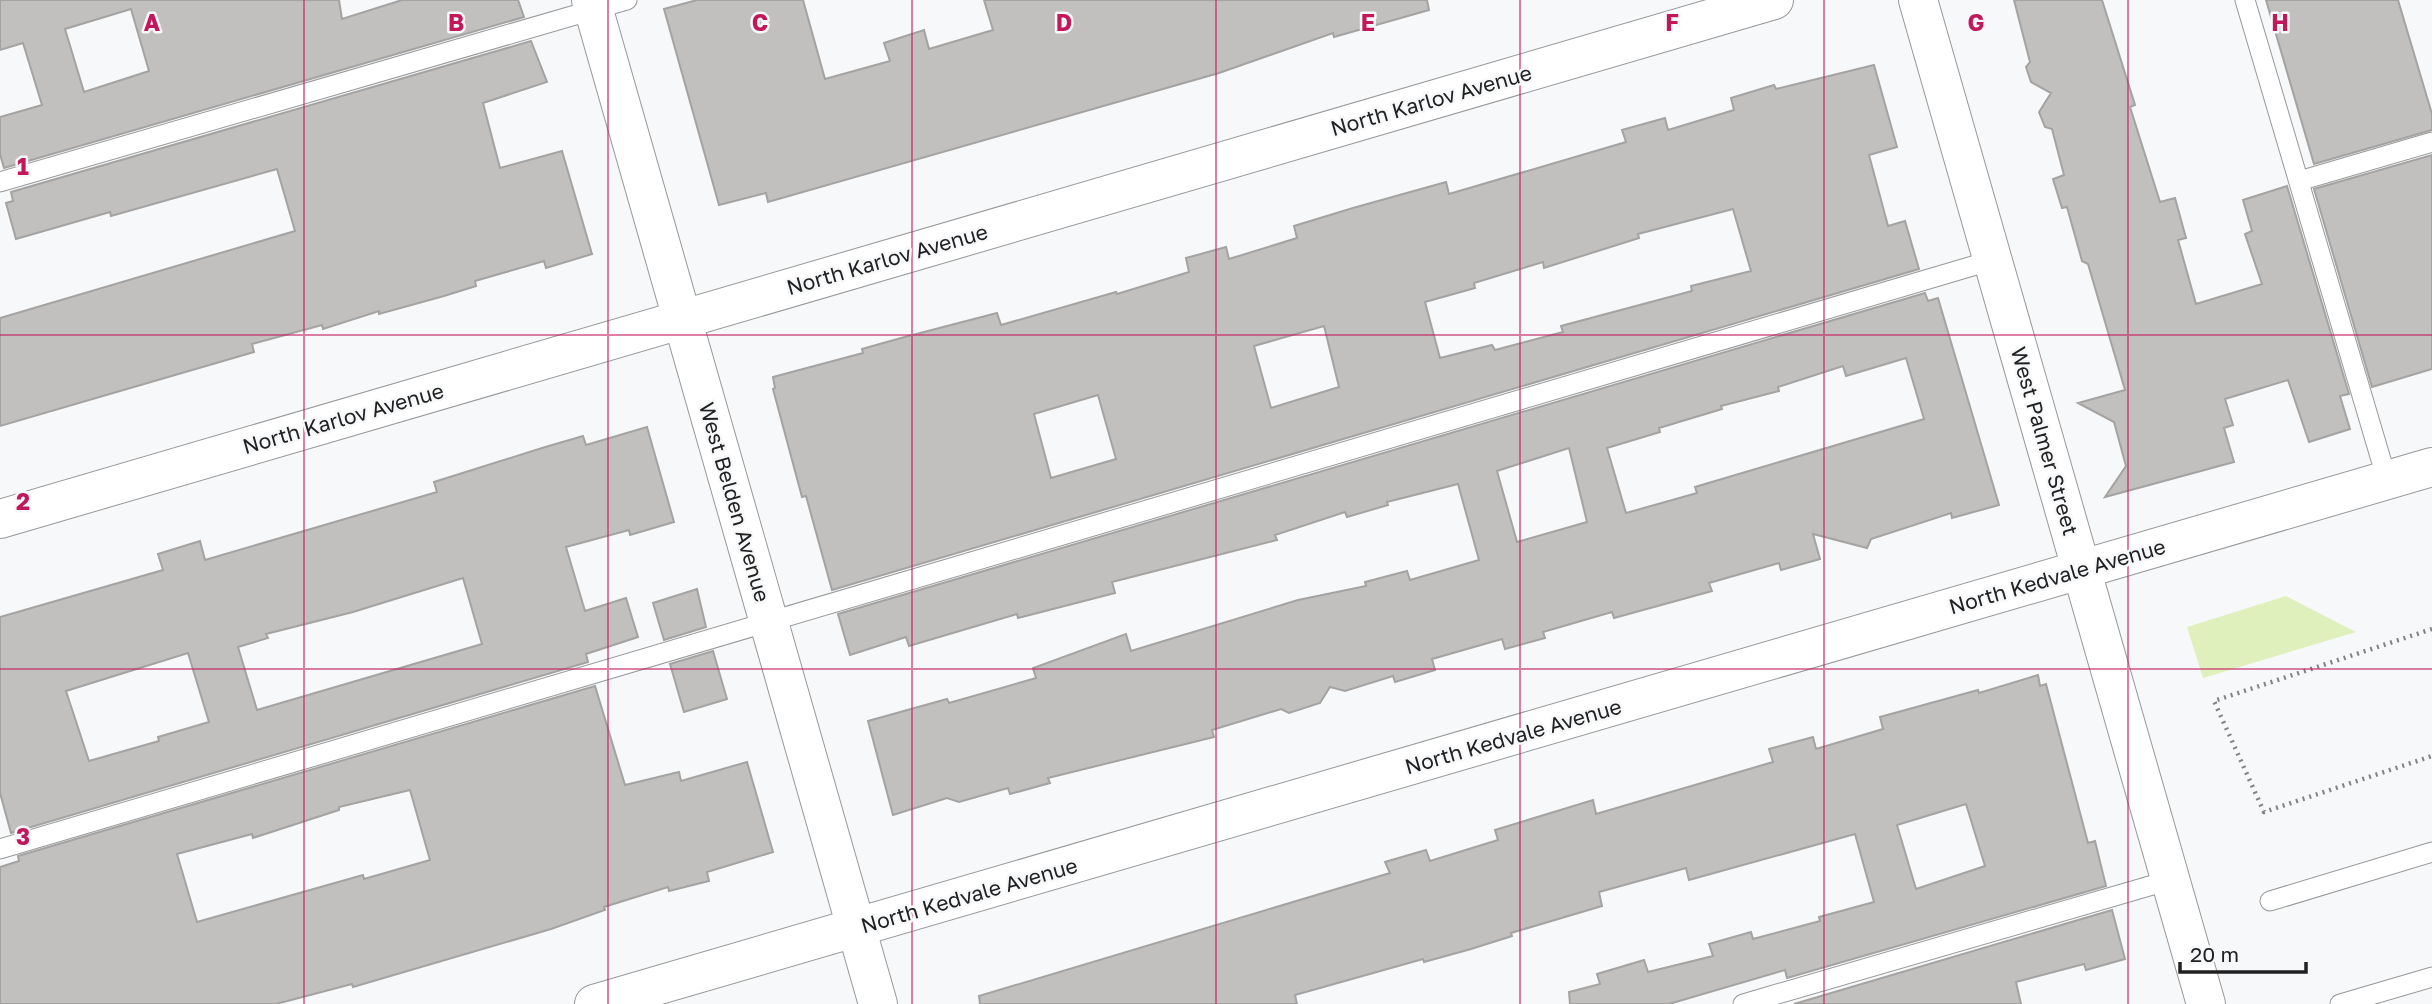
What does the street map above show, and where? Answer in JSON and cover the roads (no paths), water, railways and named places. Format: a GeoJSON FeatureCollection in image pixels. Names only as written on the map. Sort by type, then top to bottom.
{"type":"FeatureCollection","features":[{"type":"Feature","properties":{"kind":"street","name":"North Karlov Avenue"},"geometry":{"type":"LineString","coordinates":[[0,519],[1774,0]]}},
{"type":"Feature","properties":{"kind":"street","name":"West Palmer Street"},"geometry":{"type":"LineString","coordinates":[[1918,0],[2206,1004]]}},
{"type":"Feature","properties":{"kind":"street","name":"West Belden Avenue"},"geometry":{"type":"LineString","coordinates":[[604,3],[683,319],[878,1004]]}},
{"type":"Feature","properties":{"kind":"street","name":"North Kedvale Avenue"},"geometry":{"type":"LineString","coordinates":[[594,1004],[2432,467]]}},
{"type":"Feature","properties":{"kind":"lane"},"geometry":{"type":"LineString","coordinates":[[2245,0],[2387,480]]}},
{"type":"Feature","properties":{"kind":"lane"},"geometry":{"type":"LineString","coordinates":[[0,182],[604,3]]}},
{"type":"Feature","properties":{"kind":"lane"},"geometry":{"type":"LineString","coordinates":[[2299,181],[2432,142]]}},
{"type":"Feature","properties":{"kind":"lane"},"geometry":{"type":"LineString","coordinates":[[0,849],[1993,260]]}},
{"type":"Feature","properties":{"kind":"lane"},"geometry":{"type":"LineString","coordinates":[[2270,901],[2432,852]]}},
{"type":"Feature","properties":{"kind":"lane"},"geometry":{"type":"LineString","coordinates":[[1744,1004],[2170,880]]}},
{"type":"Feature","properties":{"kind":"lane"},"geometry":{"type":"LineString","coordinates":[[2340,1004],[2432,977]]}}]}
